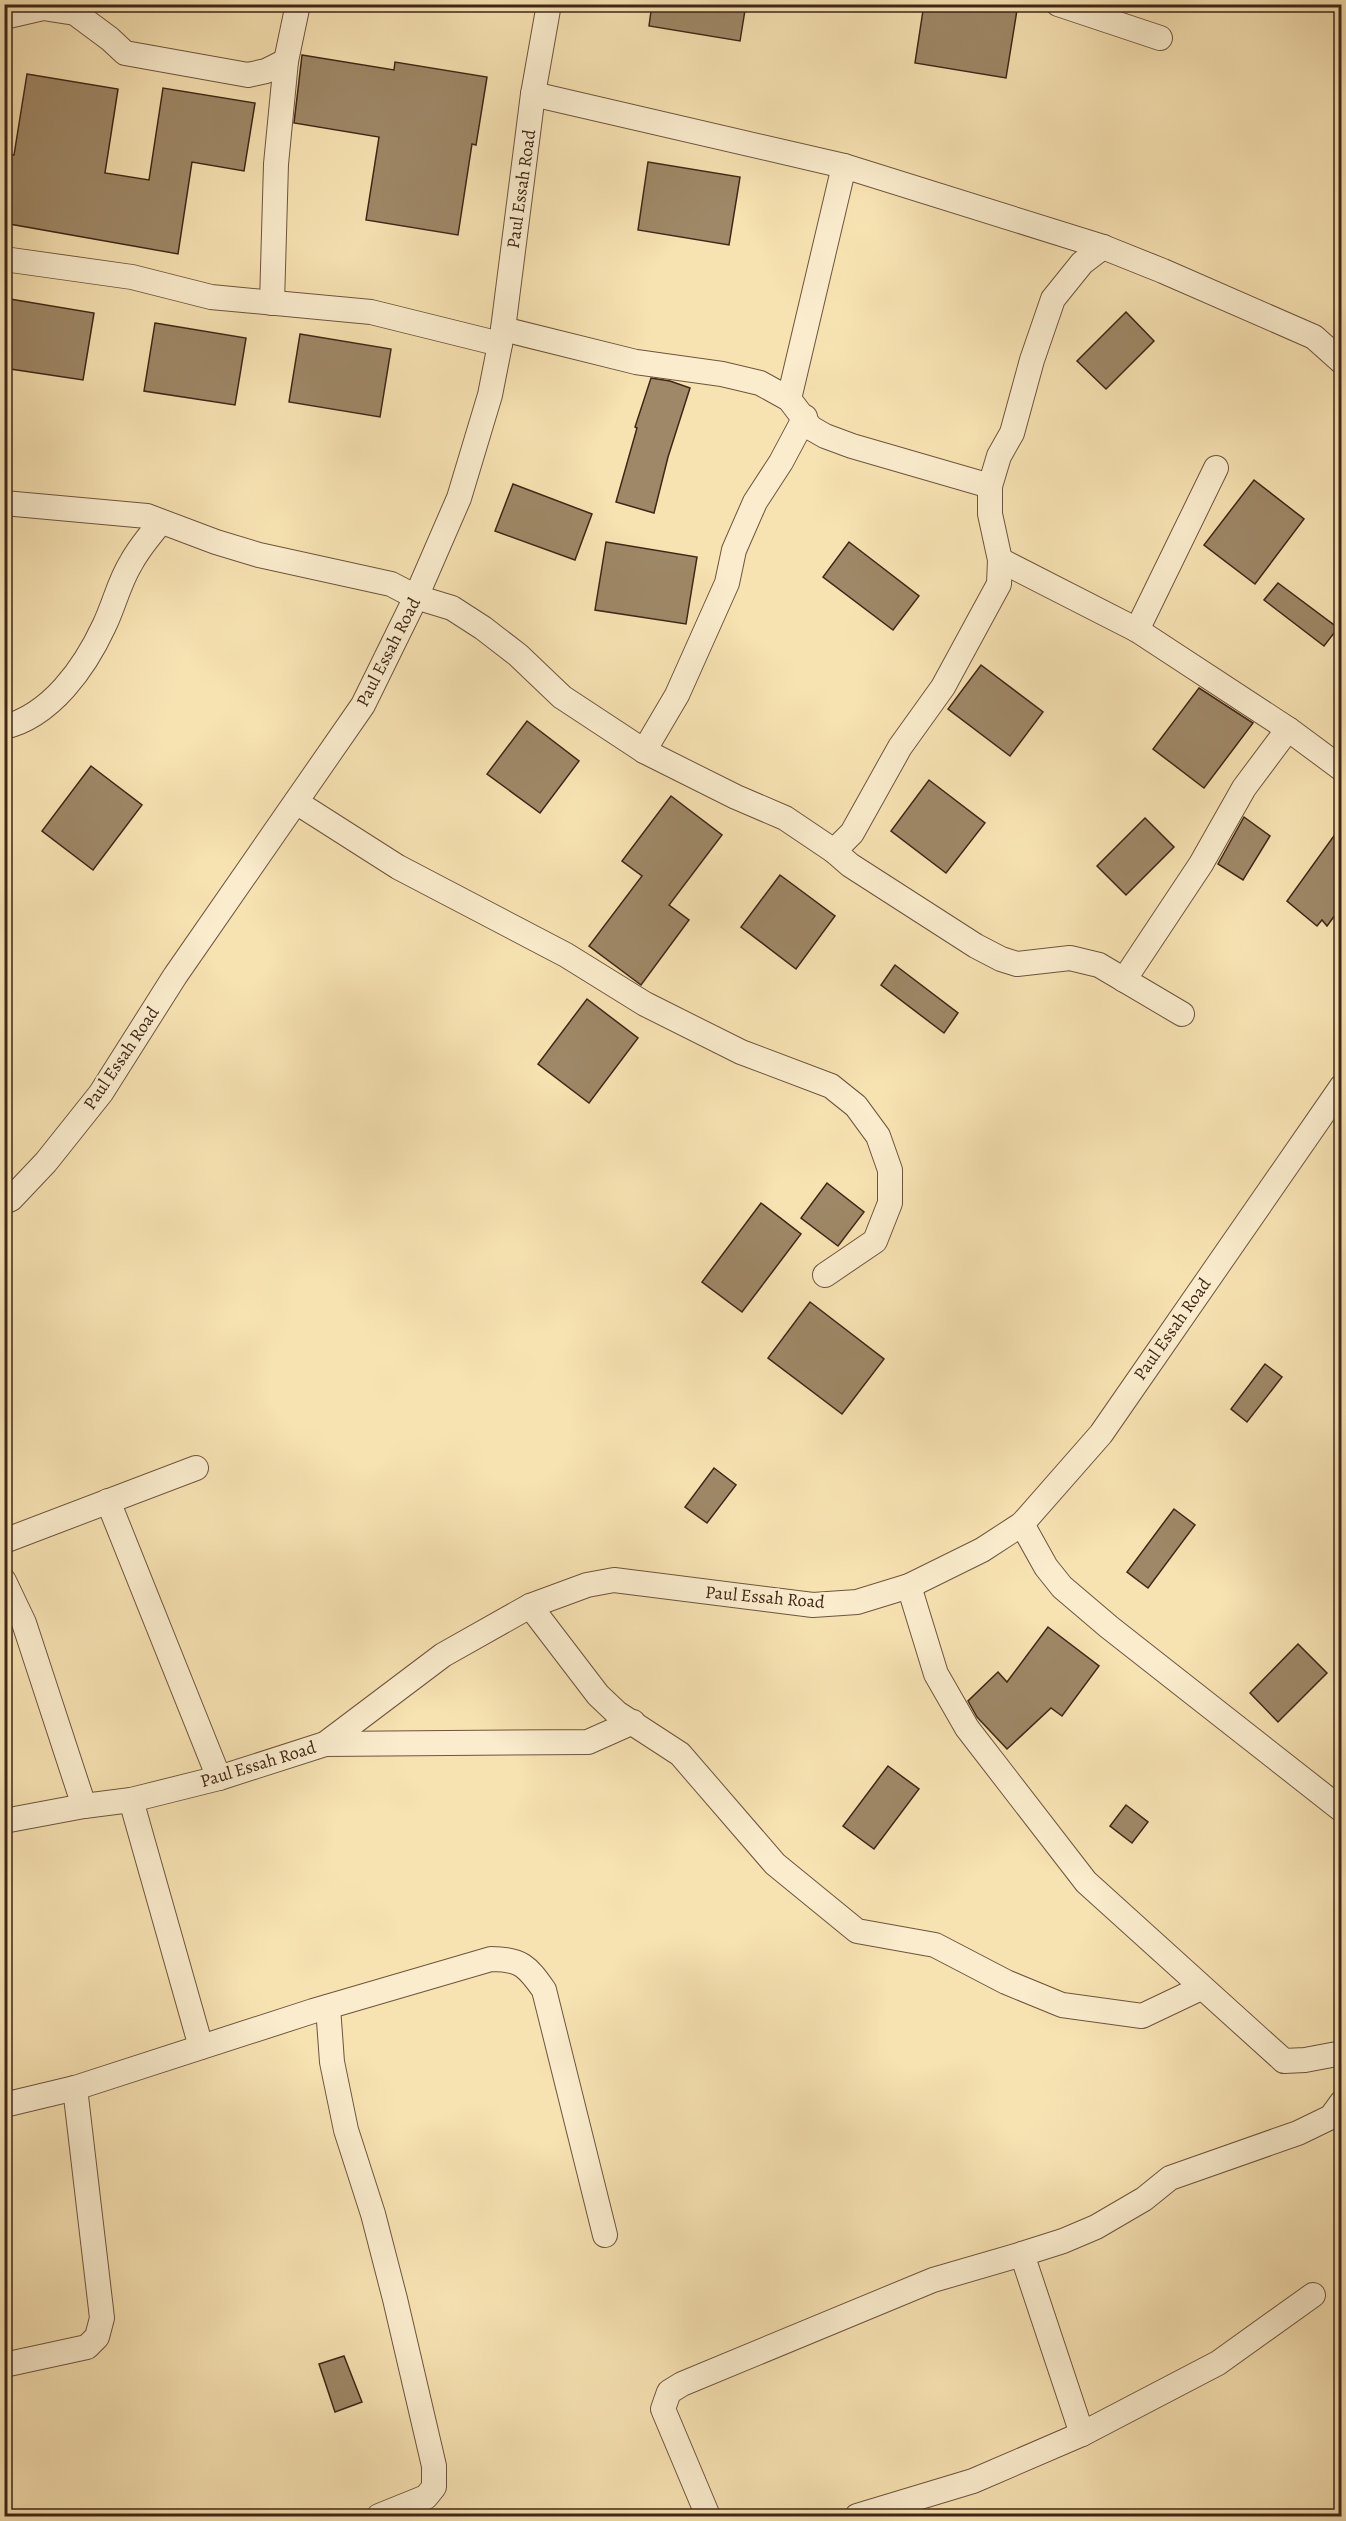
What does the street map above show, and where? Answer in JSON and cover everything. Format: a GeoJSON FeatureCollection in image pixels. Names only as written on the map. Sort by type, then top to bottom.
{"type":"FeatureCollection","features":[{"type":"Feature","properties":{"kind":"street"},"geometry":{"type":"LineString","coordinates":[[272,303],[276,164],[286,61],[298,4]]}},
{"type":"Feature","properties":{"kind":"street","name":"Paul Essah Road"},"geometry":{"type":"LineString","coordinates":[[4,1202],[11,1199],[46,1162],[101,1093],[175,976],[363,705],[416,597],[459,498],[490,395],[502,336],[533,94],[549,4]]}},
{"type":"Feature","properties":{"kind":"street"},"geometry":{"type":"LineString","coordinates":[[1058,4],[1161,38]]}},
{"type":"Feature","properties":{"kind":"street"},"geometry":{"type":"LineString","coordinates":[[4,17],[43,8],[75,13],[125,53],[248,75],[267,71],[286,61]]}},
{"type":"Feature","properties":{"kind":"street"},"geometry":{"type":"LineString","coordinates":[[533,94],[844,166],[1103,247],[1314,337],[1341,362]]}},
{"type":"Feature","properties":{"kind":"street"},"geometry":{"type":"LineString","coordinates":[[789,399],[844,166]]}},
{"type":"Feature","properties":{"kind":"street"},"geometry":{"type":"LineString","coordinates":[[834,851],[852,833],[900,747],[943,687],[999,584],[1000,560],[990,514],[990,486],[999,456],[1012,433],[1032,360],[1053,298],[1082,264],[1103,247]]}},
{"type":"Feature","properties":{"kind":"street"},"geometry":{"type":"LineString","coordinates":[[4,259],[132,277],[211,297],[306,304],[371,312],[636,362],[748,380],[760,383],[789,399],[805,417],[811,428],[852,446],[990,486]]}},
{"type":"Feature","properties":{"kind":"street"},"geometry":{"type":"LineString","coordinates":[[644,752],[677,695],[727,583],[734,550],[755,502],[781,462],[805,417]]}},
{"type":"Feature","properties":{"kind":"street"},"geometry":{"type":"LineString","coordinates":[[1137,630],[1216,468]]}},
{"type":"Feature","properties":{"kind":"street"},"geometry":{"type":"LineString","coordinates":[[4,503],[147,516],[216,542],[289,562],[391,584],[416,597],[452,608],[518,655],[562,697],[644,752],[785,819],[834,851],[850,865],[976,946],[1017,964],[1070,958],[1100,965],[1182,1014]]}},
{"type":"Feature","properties":{"kind":"street"},"geometry":{"type":"LineString","coordinates":[[4,727],[17,724],[38,713],[54,700],[80,667],[104,628],[130,564],[160,522]]}},
{"type":"Feature","properties":{"kind":"street"},"geometry":{"type":"LineString","coordinates":[[1000,560],[1137,630],[1288,729],[1341,769]]}},
{"type":"Feature","properties":{"kind":"street"},"geometry":{"type":"LineString","coordinates":[[1124,980],[1201,864],[1244,788],[1288,729]]}},
{"type":"Feature","properties":{"kind":"street"},"geometry":{"type":"LineString","coordinates":[[296,802],[398,867],[566,955],[645,1004],[741,1052],[831,1086],[856,1107],[878,1136],[890,1170],[890,1203],[875,1241],[825,1275]]}},
{"type":"Feature","properties":{"kind":"street","name":"Paul Essah Road"},"geometry":{"type":"LineString","coordinates":[[4,1821],[131,1800],[219,1778],[325,1744],[443,1655],[530,1606],[587,1585],[614,1580],[813,1605],[857,1602],[909,1586],[982,1550],[1022,1524],[1101,1434],[1341,1086]]}},
{"type":"Feature","properties":{"kind":"street"},"geometry":{"type":"LineString","coordinates":[[4,1541],[196,1468]]}},
{"type":"Feature","properties":{"kind":"street"},"geometry":{"type":"LineString","coordinates":[[108,1501],[219,1778]]}},
{"type":"Feature","properties":{"kind":"street"},"geometry":{"type":"LineString","coordinates":[[1022,1524],[1046,1567],[1062,1587],[1341,1810]]}},
{"type":"Feature","properties":{"kind":"street"},"geometry":{"type":"LineString","coordinates":[[4,1581],[24,1623],[84,1806]]}},
{"type":"Feature","properties":{"kind":"street"},"geometry":{"type":"LineString","coordinates":[[909,1586],[936,1674],[967,1728],[1086,1882],[1284,2061],[1341,2054]]}},
{"type":"Feature","properties":{"kind":"street"},"geometry":{"type":"LineString","coordinates":[[530,1606],[598,1695],[617,1713],[686,1759],[775,1864],[856,1931],[935,1945],[1006,1982],[1062,2005],[1142,2016],[1201,1988]]}},
{"type":"Feature","properties":{"kind":"street"},"geometry":{"type":"LineString","coordinates":[[325,1744],[588,1742],[633,1722]]}},
{"type":"Feature","properties":{"kind":"street"},"geometry":{"type":"LineString","coordinates":[[131,1800],[201,2047]]}},
{"type":"Feature","properties":{"kind":"street"},"geometry":{"type":"LineString","coordinates":[[4,2105],[75,2088],[328,2007],[491,1959],[511,1959],[530,1970],[544,1990],[605,2235]]}},
{"type":"Feature","properties":{"kind":"street"},"geometry":{"type":"LineString","coordinates":[[328,2007],[332,2062],[346,2130],[373,2214],[393,2288],[434,2466],[434,2487],[426,2497],[379,2517]]}},
{"type":"Feature","properties":{"kind":"street"},"geometry":{"type":"LineString","coordinates":[[4,2365],[87,2348],[97,2337],[102,2318],[75,2088]]}},
{"type":"Feature","properties":{"kind":"street"},"geometry":{"type":"LineString","coordinates":[[708,2517],[663,2409],[669,2392],[682,2384],[933,2280],[1063,2241],[1096,2227],[1144,2199],[1170,2178],[1298,2133],[1331,2117],[1341,2102]]}},
{"type":"Feature","properties":{"kind":"street"},"geometry":{"type":"LineString","coordinates":[[1022,2254],[1082,2434]]}},
{"type":"Feature","properties":{"kind":"street"},"geometry":{"type":"LineString","coordinates":[[857,2517],[973,2481],[1082,2434],[1218,2363],[1313,2295]]}},
{"type":"Feature","properties":{"kind":"building"},"geometry":{"type":"Polygon","coordinates":[[[652,4],[746,4],[740,41],[649,26],[652,4]]]}},
{"type":"Feature","properties":{"kind":"building"},"geometry":{"type":"Polygon","coordinates":[[[924,4],[984,4],[1017,10],[1006,78],[915,63],[924,4]]]}},
{"type":"Feature","properties":{"kind":"building"},"geometry":{"type":"Polygon","coordinates":[[[302,55],[394,70],[395,62],[487,77],[476,145],[472,144],[458,235],[366,220],[379,137],[294,123],[302,55]]]}},
{"type":"Feature","properties":{"kind":"building"},"geometry":{"type":"Polygon","coordinates":[[[27,74],[118,89],[105,173],[149,180],[163,88],[255,103],[244,171],[192,162],[178,254],[4,223],[4,154],[14,155],[27,74]]]}},
{"type":"Feature","properties":{"kind":"building"},"geometry":{"type":"Polygon","coordinates":[[[648,162],[740,177],[729,245],[638,230],[648,162]]]}},
{"type":"Feature","properties":{"kind":"building"},"geometry":{"type":"Polygon","coordinates":[[[4,298],[94,313],[83,380],[4,368],[4,298]]]}},
{"type":"Feature","properties":{"kind":"building"},"geometry":{"type":"Polygon","coordinates":[[[1126,312],[1154,341],[1106,389],[1077,361],[1126,312]]]}},
{"type":"Feature","properties":{"kind":"building"},"geometry":{"type":"Polygon","coordinates":[[[155,323],[246,338],[235,405],[144,391],[155,323]]]}},
{"type":"Feature","properties":{"kind":"building"},"geometry":{"type":"Polygon","coordinates":[[[300,334],[391,349],[380,417],[289,402],[300,334]]]}},
{"type":"Feature","properties":{"kind":"building"},"geometry":{"type":"Polygon","coordinates":[[[651,378],[670,381],[690,388],[668,457],[654,513],[616,502],[637,428],[635,427],[651,378]]]}},
{"type":"Feature","properties":{"kind":"building"},"geometry":{"type":"Polygon","coordinates":[[[1254,480],[1304,519],[1255,584],[1204,545],[1254,480]]]}},
{"type":"Feature","properties":{"kind":"building"},"geometry":{"type":"Polygon","coordinates":[[[513,484],[592,514],[575,560],[495,531],[513,484]]]}},
{"type":"Feature","properties":{"kind":"building"},"geometry":{"type":"Polygon","coordinates":[[[606,542],[697,557],[686,624],[595,610],[606,542]]]}},
{"type":"Feature","properties":{"kind":"building"},"geometry":{"type":"Polygon","coordinates":[[[849,542],[919,596],[893,630],[823,577],[849,542]]]}},
{"type":"Feature","properties":{"kind":"building"},"geometry":{"type":"Polygon","coordinates":[[[1278,583],[1338,628],[1324,646],[1264,600],[1278,583]]]}},
{"type":"Feature","properties":{"kind":"building"},"geometry":{"type":"Polygon","coordinates":[[[981,665],[1043,712],[1010,756],[948,709],[981,665]]]}},
{"type":"Feature","properties":{"kind":"building"},"geometry":{"type":"Polygon","coordinates":[[[1199,688],[1253,723],[1204,788],[1153,749],[1199,688]]]}},
{"type":"Feature","properties":{"kind":"building"},"geometry":{"type":"Polygon","coordinates":[[[527,721],[579,761],[540,813],[487,774],[527,721]]]}},
{"type":"Feature","properties":{"kind":"building"},"geometry":{"type":"Polygon","coordinates":[[[91,766],[142,805],[93,870],[42,831],[91,766]]]}},
{"type":"Feature","properties":{"kind":"building"},"geometry":{"type":"Polygon","coordinates":[[[929,780],[985,823],[946,873],[891,831],[929,780]]]}},
{"type":"Feature","properties":{"kind":"building"},"geometry":{"type":"Polygon","coordinates":[[[671,796],[722,835],[669,905],[689,920],[641,985],[589,946],[642,876],[622,861],[671,796]]]}},
{"type":"Feature","properties":{"kind":"building"},"geometry":{"type":"Polygon","coordinates":[[[1244,817],[1270,836],[1243,880],[1218,864],[1244,817]]]}},
{"type":"Feature","properties":{"kind":"building"},"geometry":{"type":"Polygon","coordinates":[[[1145,818],[1174,847],[1126,895],[1097,866],[1145,818]]]}},
{"type":"Feature","properties":{"kind":"building"},"geometry":{"type":"Polygon","coordinates":[[[1341,826],[1341,907],[1327,926],[1322,920],[1317,926],[1287,901],[1341,826]]]}},
{"type":"Feature","properties":{"kind":"building"},"geometry":{"type":"Polygon","coordinates":[[[780,875],[835,916],[796,969],[741,927],[780,875]]]}},
{"type":"Feature","properties":{"kind":"building"},"geometry":{"type":"Polygon","coordinates":[[[895,965],[958,1013],[944,1033],[881,985],[895,965]]]}},
{"type":"Feature","properties":{"kind":"building"},"geometry":{"type":"Polygon","coordinates":[[[587,999],[638,1038],[589,1103],[538,1064],[587,999]]]}},
{"type":"Feature","properties":{"kind":"building"},"geometry":{"type":"Polygon","coordinates":[[[827,1183],[864,1212],[838,1246],[801,1218],[827,1183]]]}},
{"type":"Feature","properties":{"kind":"building"},"geometry":{"type":"Polygon","coordinates":[[[761,1203],[801,1234],[742,1312],[702,1282],[761,1203]]]}},
{"type":"Feature","properties":{"kind":"building"},"geometry":{"type":"Polygon","coordinates":[[[810,1302],[884,1359],[842,1414],[768,1358],[810,1302]]]}},
{"type":"Feature","properties":{"kind":"building"},"geometry":{"type":"Polygon","coordinates":[[[1265,1364],[1282,1377],[1247,1422],[1231,1409],[1265,1364]]]}},
{"type":"Feature","properties":{"kind":"building"},"geometry":{"type":"Polygon","coordinates":[[[714,1468],[736,1485],[707,1523],[685,1507],[714,1468]]]}},
{"type":"Feature","properties":{"kind":"building"},"geometry":{"type":"Polygon","coordinates":[[[1174,1509],[1195,1525],[1148,1588],[1127,1572],[1174,1509]]]}},
{"type":"Feature","properties":{"kind":"building"},"geometry":{"type":"Polygon","coordinates":[[[1048,1627],[1099,1666],[1062,1716],[1051,1708],[1007,1749],[977,1717],[968,1701],[998,1672],[1007,1682],[1048,1627]]]}},
{"type":"Feature","properties":{"kind":"building"},"geometry":{"type":"Polygon","coordinates":[[[1298,1644],[1327,1673],[1278,1722],[1250,1693],[1298,1644]]]}},
{"type":"Feature","properties":{"kind":"building"},"geometry":{"type":"Polygon","coordinates":[[[888,1766],[919,1789],[874,1849],[843,1826],[888,1766]]]}},
{"type":"Feature","properties":{"kind":"building"},"geometry":{"type":"Polygon","coordinates":[[[1126,1805],[1148,1822],[1132,1843],[1110,1826],[1126,1805]]]}},
{"type":"Feature","properties":{"kind":"building"},"geometry":{"type":"Polygon","coordinates":[[[344,2356],[362,2402],[335,2412],[319,2364],[344,2356]]]}}]}
